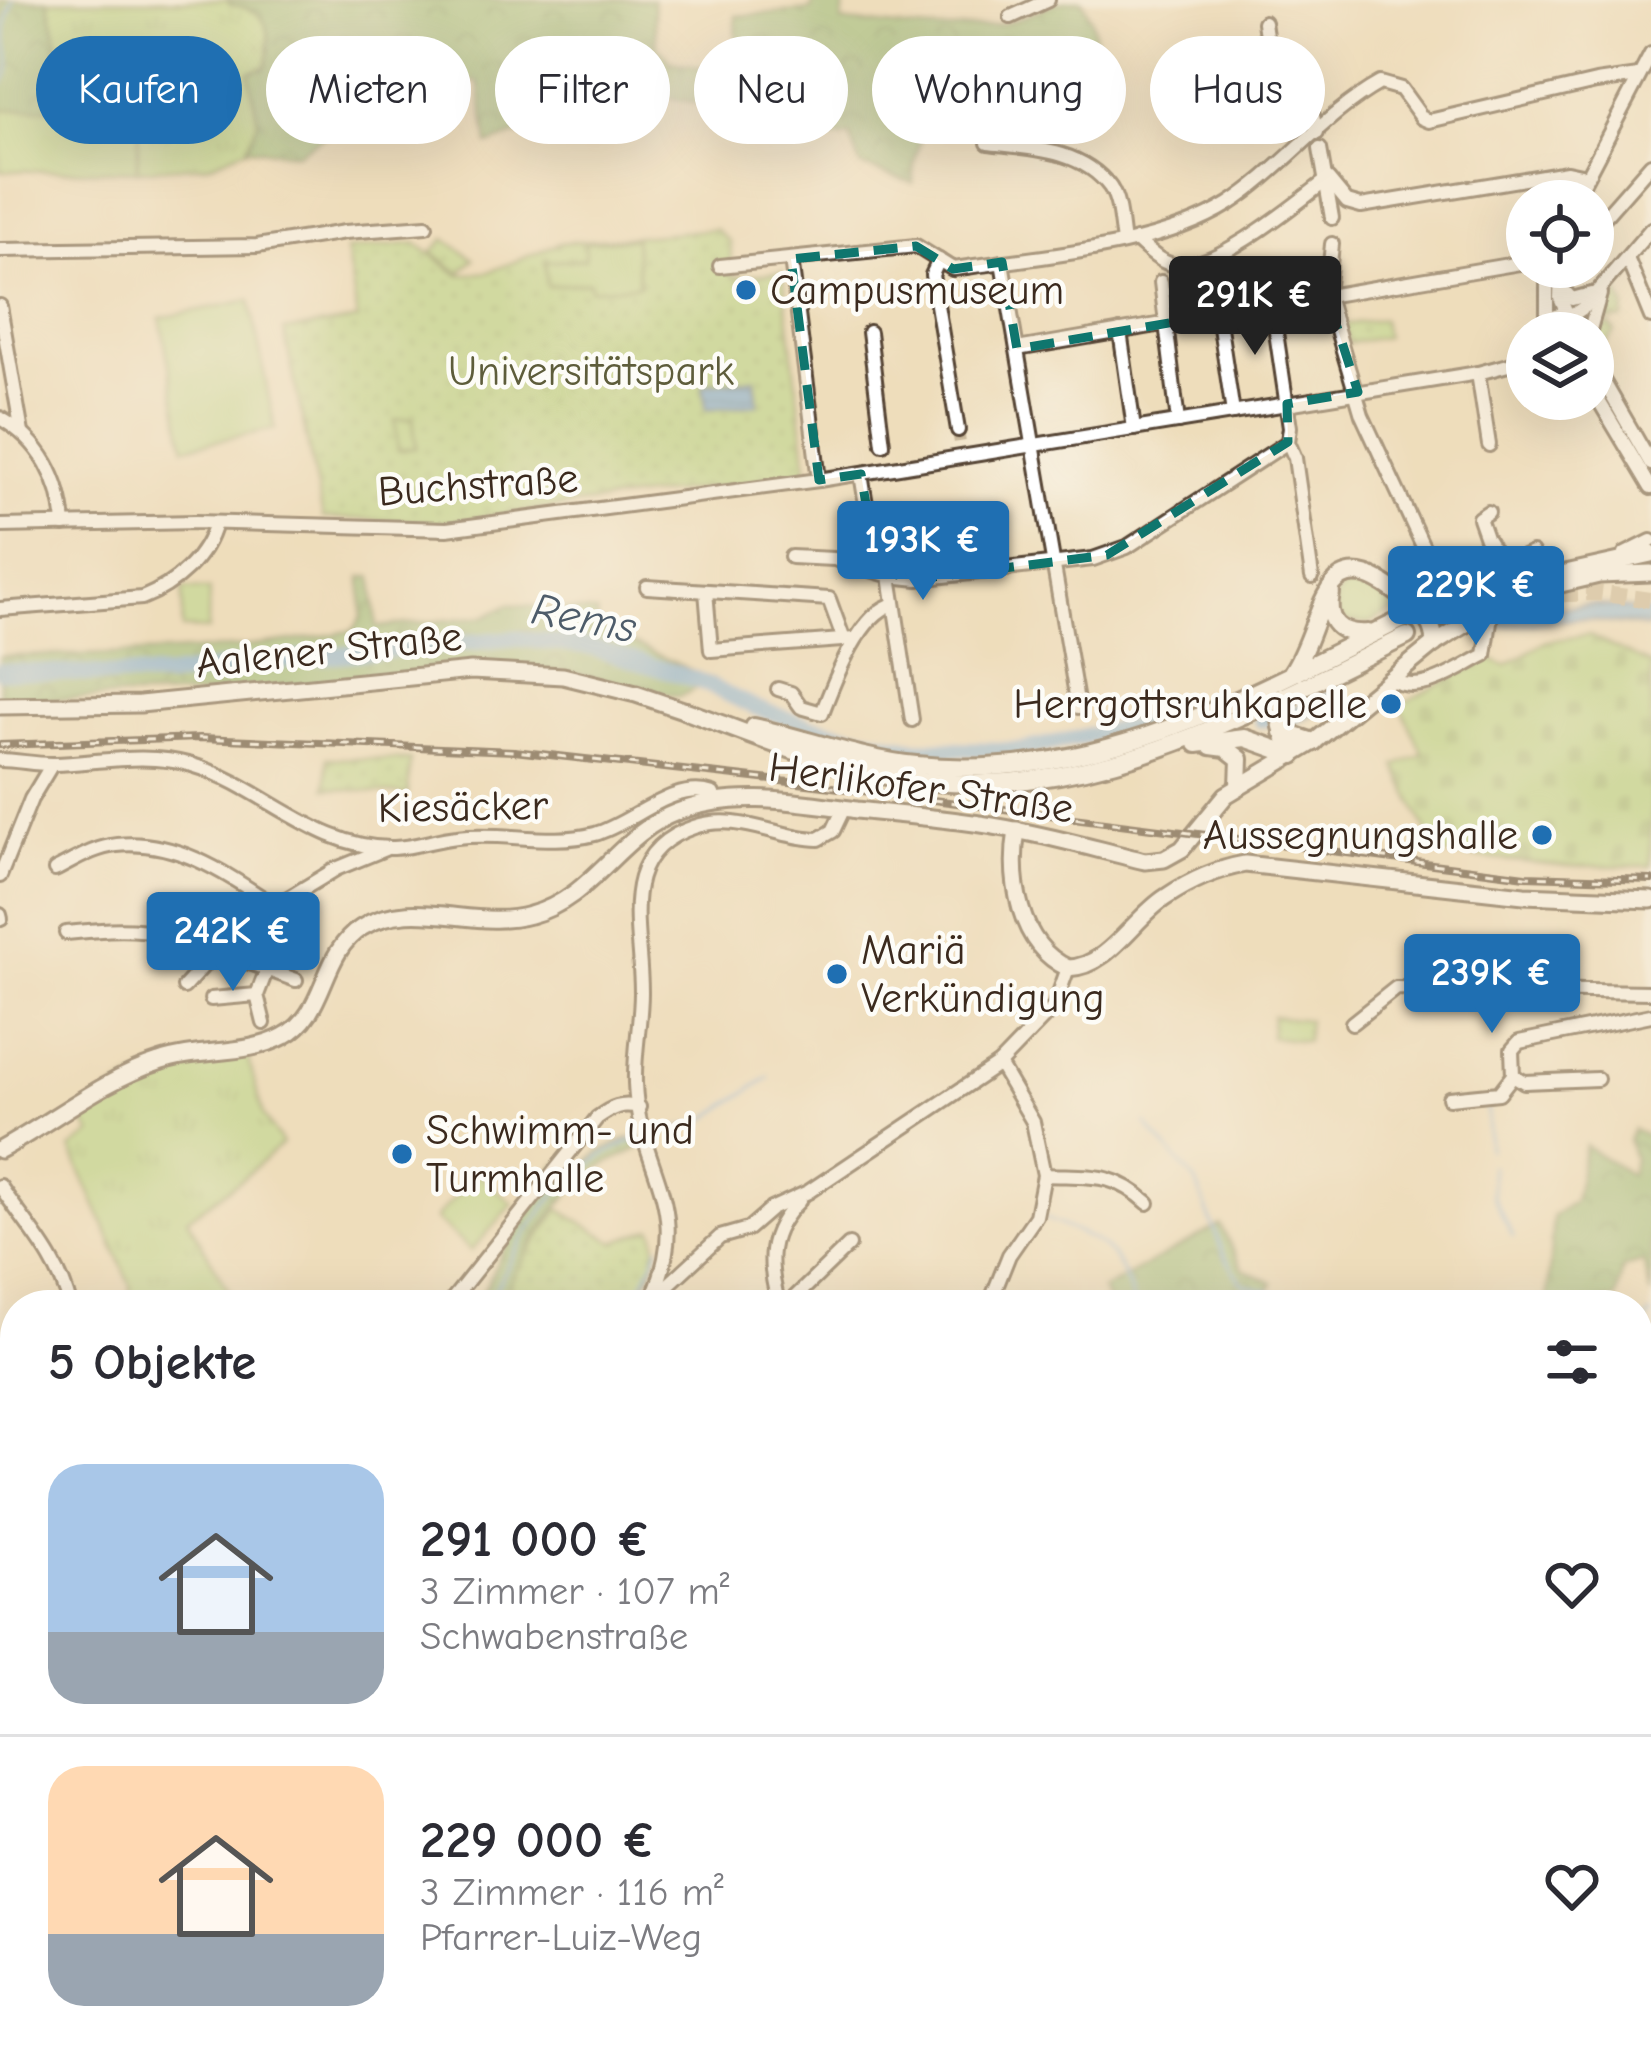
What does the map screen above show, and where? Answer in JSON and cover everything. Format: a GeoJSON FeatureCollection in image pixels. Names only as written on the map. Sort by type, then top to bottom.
{"type":"FeatureCollection","features":[{"type":"Feature","properties":{"kind":"highway"},"geometry":{"type":"LineString","coordinates":[[1293,755],[1281,723],[1322,598],[1334,584],[1367,574],[1382,580],[1426,616],[1433,628],[1433,645]]}},
{"type":"Feature","properties":{"kind":"highway"},"geometry":{"type":"LineString","coordinates":[[686,711],[913,765],[975,767],[1056,760],[1134,742],[1293,683],[1405,627],[1350,633],[1333,622],[1328,610],[1334,584]]}},
{"type":"Feature","properties":{"kind":"highway"},"geometry":{"type":"LineString","coordinates":[[1400,596],[1433,645]]}},
{"type":"Feature","properties":{"kind":"highway"},"geometry":{"type":"LineString","coordinates":[[1426,616],[1485,606]]}},
{"type":"Feature","properties":{"kind":"highway"},"geometry":{"type":"LineString","coordinates":[[1150,754],[1217,728],[1375,633]]}},
{"type":"Feature","properties":{"kind":"highway","name":"Aalener Straße"},"geometry":{"type":"LineString","coordinates":[[686,711],[844,766],[932,781],[1036,779],[1150,754]]}},
{"type":"Feature","properties":{"kind":"highway"},"geometry":{"type":"LineString","coordinates":[[1281,723],[1314,742]]}},
{"type":"Feature","properties":{"kind":"highway"},"geometry":{"type":"LineString","coordinates":[[1150,754],[1244,738],[1293,755]]}},
{"type":"Feature","properties":{"kind":"highway"},"geometry":{"type":"LineString","coordinates":[[1198,744],[1226,748],[1237,755],[1242,765],[1239,786]]}},
{"type":"Feature","properties":{"kind":"main road"},"geometry":{"type":"LineString","coordinates":[[1293,755],[1516,586],[1651,554]]}},
{"type":"Feature","properties":{"kind":"main road"},"geometry":{"type":"LineString","coordinates":[[1485,606],[1599,575],[1651,573]]}},
{"type":"Feature","properties":{"kind":"main road","name":"Aalener Straße"},"geometry":{"type":"LineString","coordinates":[[0,706],[140,704],[471,670],[563,676],[686,711]]}},
{"type":"Feature","properties":{"kind":"main road","name":"Herlikofer Straße"},"geometry":{"type":"LineString","coordinates":[[0,1150],[139,1070],[195,1052],[273,1041],[300,1027],[344,943],[373,921],[415,912],[464,920],[506,920],[551,908],[598,878],[643,830],[678,812],[750,799],[844,808],[1017,830],[1155,860],[1182,849],[1239,786],[1293,755]]}},
{"type":"Feature","properties":{"kind":"main road"},"geometry":{"type":"LineString","coordinates":[[1017,830],[1016,893],[1045,952],[1068,968],[1093,964],[1147,911],[1199,880],[1221,868],[1245,864],[1566,899],[1651,900]]}},
{"type":"Feature","properties":{"kind":"street"},"geometry":{"type":"LineString","coordinates":[[1012,17],[1048,0]]}},
{"type":"Feature","properties":{"kind":"street"},"geometry":{"type":"LineString","coordinates":[[1264,22],[1266,36]]}},
{"type":"Feature","properties":{"kind":"street"},"geometry":{"type":"LineString","coordinates":[[1584,180],[1651,55]]}},
{"type":"Feature","properties":{"kind":"street"},"geometry":{"type":"LineString","coordinates":[[1325,128],[1380,83],[1401,89],[1421,118],[1429,121],[1638,76]]}},
{"type":"Feature","properties":{"kind":"street"},"geometry":{"type":"LineString","coordinates":[[996,144],[1045,150],[1086,164],[1110,188],[1130,241],[1170,265],[1184,266],[1226,251],[1328,179]]}},
{"type":"Feature","properties":{"kind":"street"},"geometry":{"type":"LineString","coordinates":[[720,266],[916,246],[953,269],[1130,241],[1187,226],[1228,204],[1304,144]]}},
{"type":"Feature","properties":{"kind":"street"},"geometry":{"type":"LineString","coordinates":[[1320,149],[1332,218]]}},
{"type":"Feature","properties":{"kind":"street"},"geometry":{"type":"LineString","coordinates":[[1614,206],[1651,164]]}},
{"type":"Feature","properties":{"kind":"street"},"geometry":{"type":"LineString","coordinates":[[1328,179],[1347,202],[1360,206],[1567,172],[1586,176]]}},
{"type":"Feature","properties":{"kind":"street"},"geometry":{"type":"LineString","coordinates":[[0,250],[257,246],[426,226]]}},
{"type":"Feature","properties":{"kind":"street"},"geometry":{"type":"LineString","coordinates":[[1614,273],[1651,229]]}},
{"type":"Feature","properties":{"kind":"street"},"geometry":{"type":"LineString","coordinates":[[1332,244],[1327,296],[1362,415],[1434,570]]}},
{"type":"Feature","properties":{"kind":"street"},"geometry":{"type":"LineString","coordinates":[[1627,258],[1651,317]]}},
{"type":"Feature","properties":{"kind":"street"},"geometry":{"type":"LineString","coordinates":[[791,259],[819,480]]}},
{"type":"Feature","properties":{"kind":"street"},"geometry":{"type":"LineString","coordinates":[[939,260],[932,275],[960,443]]}},
{"type":"Feature","properties":{"kind":"street"},"geometry":{"type":"LineString","coordinates":[[1002,262],[1078,706]]}},
{"type":"Feature","properties":{"kind":"street"},"geometry":{"type":"LineString","coordinates":[[1017,349],[1506,265]]}},
{"type":"Feature","properties":{"kind":"street"},"geometry":{"type":"LineString","coordinates":[[1161,282],[1178,422]]}},
{"type":"Feature","properties":{"kind":"street"},"geometry":{"type":"LineString","coordinates":[[1561,288],[1577,299],[1600,288]]}},
{"type":"Feature","properties":{"kind":"street"},"geometry":{"type":"LineString","coordinates":[[1573,312],[1601,288]]}},
{"type":"Feature","properties":{"kind":"street"},"geometry":{"type":"LineString","coordinates":[[1272,305],[1288,442],[1312,577]]}},
{"type":"Feature","properties":{"kind":"street"},"geometry":{"type":"LineString","coordinates":[[0,306],[22,434]]}},
{"type":"Feature","properties":{"kind":"street"},"geometry":{"type":"LineString","coordinates":[[1218,314],[1233,412]]}},
{"type":"Feature","properties":{"kind":"street"},"geometry":{"type":"LineString","coordinates":[[1120,331],[1134,429]]}},
{"type":"Feature","properties":{"kind":"street"},"geometry":{"type":"LineString","coordinates":[[869,332],[886,469]]}},
{"type":"Feature","properties":{"kind":"street","name":"Buchstraße"},"geometry":{"type":"LineString","coordinates":[[0,526],[215,523],[447,529],[819,480],[886,469],[960,443],[1035,445],[1506,366]]}},
{"type":"Feature","properties":{"kind":"street"},"geometry":{"type":"LineString","coordinates":[[1478,373],[1489,445]]}},
{"type":"Feature","properties":{"kind":"street"},"geometry":{"type":"LineString","coordinates":[[1614,403],[1645,438],[1651,464]]}},
{"type":"Feature","properties":{"kind":"street"},"geometry":{"type":"LineString","coordinates":[[1614,415],[1651,488]]}},
{"type":"Feature","properties":{"kind":"street"},"geometry":{"type":"LineString","coordinates":[[0,418],[22,434],[56,476],[64,525]]}},
{"type":"Feature","properties":{"kind":"street"},"geometry":{"type":"LineString","coordinates":[[791,557],[834,559],[918,579],[1098,558],[1127,547],[1288,442]]}},
{"type":"Feature","properties":{"kind":"street"},"geometry":{"type":"LineString","coordinates":[[861,473],[894,604],[912,720]]}},
{"type":"Feature","properties":{"kind":"street"},"geometry":{"type":"LineString","coordinates":[[1488,512],[1479,518],[1516,586]]}},
{"type":"Feature","properties":{"kind":"street"},"geometry":{"type":"LineString","coordinates":[[0,609],[142,598],[184,572],[212,536],[215,523]]}},
{"type":"Feature","properties":{"kind":"street"},"geometry":{"type":"LineString","coordinates":[[1608,561],[1651,541]]}},
{"type":"Feature","properties":{"kind":"street"},"geometry":{"type":"LineString","coordinates":[[1504,566],[1532,553],[1544,577]]}},
{"type":"Feature","properties":{"kind":"street"},"geometry":{"type":"LineString","coordinates":[[647,587],[829,599],[850,640]]}},
{"type":"Feature","properties":{"kind":"street"},"geometry":{"type":"LineString","coordinates":[[706,591],[711,650],[850,640]]}},
{"type":"Feature","properties":{"kind":"street"},"geometry":{"type":"LineString","coordinates":[[778,688],[791,693],[801,706],[822,713],[850,640],[882,608],[894,604]]}},
{"type":"Feature","properties":{"kind":"street"},"geometry":{"type":"LineString","coordinates":[[1389,679],[1400,685],[1424,686],[1485,655],[1489,636],[1485,606]]}},
{"type":"Feature","properties":{"kind":"street","name":"Kiesäcker"},"geometry":{"type":"LineString","coordinates":[[0,760],[52,764],[156,758],[188,763],[221,774],[344,840],[387,848],[459,836],[556,840],[595,834],[672,797],[701,790],[713,794],[716,802]]}},
{"type":"Feature","properties":{"kind":"street"},"geometry":{"type":"LineString","coordinates":[[0,876],[31,799],[52,764]]}},
{"type":"Feature","properties":{"kind":"street"},"geometry":{"type":"LineString","coordinates":[[657,1289],[667,1256],[669,1226],[635,1082],[641,983],[636,891],[642,868],[655,850],[697,826],[744,822],[819,839],[833,831],[844,808]]}},
{"type":"Feature","properties":{"kind":"street"},"geometry":{"type":"LineString","coordinates":[[55,869],[118,844],[162,848],[212,864],[275,906]]}},
{"type":"Feature","properties":{"kind":"street"},"geometry":{"type":"LineString","coordinates":[[184,987],[217,952],[275,906],[336,869],[387,848]]}},
{"type":"Feature","properties":{"kind":"street"},"geometry":{"type":"LineString","coordinates":[[66,933],[127,926],[163,931],[296,980]]}},
{"type":"Feature","properties":{"kind":"street"},"geometry":{"type":"LineString","coordinates":[[657,1289],[667,1286],[720,1237],[748,1229],[771,1209],[808,1192],[998,1064],[1054,1007],[1068,968]]}},
{"type":"Feature","properties":{"kind":"street"},"geometry":{"type":"LineString","coordinates":[[264,1023],[257,995],[267,969]]}},
{"type":"Feature","properties":{"kind":"street"},"geometry":{"type":"LineString","coordinates":[[1352,1022],[1396,988],[1651,992]]}},
{"type":"Feature","properties":{"kind":"street"},"geometry":{"type":"LineString","coordinates":[[211,1000],[257,995]]}},
{"type":"Feature","properties":{"kind":"street"},"geometry":{"type":"LineString","coordinates":[[1449,1098],[1499,1093],[1513,1075],[1511,1051],[1519,1042],[1651,1015]]}},
{"type":"Feature","properties":{"kind":"street"},"geometry":{"type":"LineString","coordinates":[[995,1290],[1009,1255],[1036,1216],[1044,1174],[1033,1121],[998,1064]]}},
{"type":"Feature","properties":{"kind":"street"},"geometry":{"type":"LineString","coordinates":[[1513,1075],[1524,1082],[1597,1079]]}},
{"type":"Feature","properties":{"kind":"street"},"geometry":{"type":"LineString","coordinates":[[460,1290],[598,1118],[611,1107],[639,1107]]}},
{"type":"Feature","properties":{"kind":"street"},"geometry":{"type":"LineString","coordinates":[[1044,1174],[1127,1183],[1148,1203]]}},
{"type":"Feature","properties":{"kind":"street"},"geometry":{"type":"LineString","coordinates":[[0,1186],[52,1257],[64,1290]]}},
{"type":"Feature","properties":{"kind":"street"},"geometry":{"type":"LineString","coordinates":[[779,1290],[769,1249],[786,1214],[808,1192]]}},
{"type":"Feature","properties":{"kind":"street"},"geometry":{"type":"LineString","coordinates":[[800,1290],[849,1245]]}},
{"type":"Feature","properties":{"kind":"highlighted area"},"geometry":{"type":"Polygon","coordinates":[[[916,246],[953,269],[1002,262],[1017,349],[1327,296],[1358,392],[1287,404],[1288,442],[1107,555],[918,579],[877,571],[861,474],[819,480],[791,259],[916,246]]]}},
{"type":"Feature","properties":{"kind":"green space"},"geometry":{"type":"Polygon","coordinates":[[[0,0],[48,0],[57,36],[36,36],[36,110],[0,110],[0,0]]]}},
{"type":"Feature","properties":{"kind":"green space"},"geometry":{"type":"Polygon","coordinates":[[[48,0],[228,0],[253,11],[269,36],[266,67],[249,73],[258,122],[247,148],[207,165],[137,170],[138,144],[242,144],[242,36],[57,36],[48,0]]]}},
{"type":"Feature","properties":{"kind":"green space"},"geometry":{"type":"Polygon","coordinates":[[[228,0],[653,0],[656,36],[495,36],[495,142],[488,145],[479,82],[471,81],[471,36],[269,36],[266,24],[253,11],[230,5],[228,0]]]}},
{"type":"Feature","properties":{"kind":"green space"},"geometry":{"type":"Polygon","coordinates":[[[814,0],[845,0],[842,22],[949,30],[1000,24],[1056,3],[1082,0],[1095,36],[872,36],[872,144],[919,144],[913,183],[861,166],[850,136],[848,36],[737,36],[736,16],[811,10],[814,0]]]}},
{"type":"Feature","properties":{"kind":"green space"},"geometry":{"type":"Polygon","coordinates":[[[670,60],[694,66],[694,103],[670,97],[670,60]]]}},
{"type":"Feature","properties":{"kind":"green space"},"geometry":{"type":"Polygon","coordinates":[[[266,67],[266,144],[312,144],[297,153],[247,148],[258,122],[249,72],[266,67]]]}},
{"type":"Feature","properties":{"kind":"green space"},"geometry":{"type":"Polygon","coordinates":[[[36,109],[36,144],[138,144],[137,170],[0,171],[0,110],[36,109]]]}},
{"type":"Feature","properties":{"kind":"green space","name":"Universitätspark"},"geometry":{"type":"Polygon","coordinates":[[[715,229],[730,242],[733,277],[783,272],[808,475],[445,522],[323,518],[284,331],[358,320],[346,250],[416,243],[459,275],[489,272],[560,243],[715,229]]]}},
{"type":"Feature","properties":{"kind":"green space"},"geometry":{"type":"Polygon","coordinates":[[[634,238],[639,285],[547,286],[545,262],[585,259],[585,242],[634,238]]]}},
{"type":"Feature","properties":{"kind":"green space"},"geometry":{"type":"Polygon","coordinates":[[[445,239],[474,259],[460,273],[432,252],[445,239]]]}},
{"type":"Feature","properties":{"kind":"green space"},"geometry":{"type":"Polygon","coordinates":[[[1612,288],[1617,288],[1625,308],[1623,319],[1614,320],[1614,312],[1600,311],[1612,288]]]}},
{"type":"Feature","properties":{"kind":"green space"},"geometry":{"type":"Polygon","coordinates":[[[250,300],[275,429],[185,447],[160,318],[250,300]]]}},
{"type":"Feature","properties":{"kind":"green space"},"geometry":{"type":"Polygon","coordinates":[[[1382,319],[1385,337],[1349,343],[1342,325],[1382,319]]]}},
{"type":"Feature","properties":{"kind":"green space"},"geometry":{"type":"Polygon","coordinates":[[[413,418],[416,448],[398,450],[395,420],[413,418]]]}},
{"type":"Feature","properties":{"kind":"green space"},"geometry":{"type":"Polygon","coordinates":[[[362,577],[373,577],[377,627],[486,616],[509,604],[597,613],[599,628],[713,680],[679,697],[565,671],[195,696],[0,700],[0,656],[222,649],[353,630],[362,617],[362,577]]]}},
{"type":"Feature","properties":{"kind":"green space"},"geometry":{"type":"Polygon","coordinates":[[[1358,582],[1382,590],[1397,609],[1368,624],[1345,622],[1338,615],[1335,599],[1344,586],[1358,582]]]}},
{"type":"Feature","properties":{"kind":"green space"},"geometry":{"type":"Polygon","coordinates":[[[183,589],[209,590],[208,630],[182,629],[183,589]]]}},
{"type":"Feature","properties":{"kind":"green space"},"geometry":{"type":"Polygon","coordinates":[[[1588,635],[1651,665],[1651,866],[1566,866],[1437,854],[1396,766],[1423,754],[1400,705],[1489,658],[1506,666],[1546,641],[1588,635]]]}},
{"type":"Feature","properties":{"kind":"green space"},"geometry":{"type":"Polygon","coordinates":[[[327,758],[410,760],[408,795],[326,788],[327,758]]]}},
{"type":"Feature","properties":{"kind":"green space"},"geometry":{"type":"Polygon","coordinates":[[[1272,1016],[1308,1020],[1306,1041],[1270,1037],[1272,1016]]]}},
{"type":"Feature","properties":{"kind":"green space"},"geometry":{"type":"Polygon","coordinates":[[[247,1054],[263,1115],[282,1144],[187,1218],[228,1290],[130,1290],[71,1149],[92,1134],[78,1114],[139,1077],[247,1054]]]}},
{"type":"Feature","properties":{"kind":"green space"},"geometry":{"type":"Polygon","coordinates":[[[1633,1129],[1651,1137],[1651,1290],[1643,1261],[1623,1268],[1618,1290],[1548,1290],[1553,1216],[1574,1201],[1585,1146],[1630,1175],[1634,1159],[1628,1140],[1633,1129]]]}},
{"type":"Feature","properties":{"kind":"green space"},"geometry":{"type":"Polygon","coordinates":[[[630,1138],[639,1148],[593,1172],[561,1203],[508,1290],[484,1290],[557,1163],[577,1170],[630,1138]]]}},
{"type":"Feature","properties":{"kind":"green space"},"geometry":{"type":"Polygon","coordinates":[[[477,1172],[513,1204],[471,1251],[435,1219],[477,1172]]]}},
{"type":"Feature","properties":{"kind":"green space"},"geometry":{"type":"Polygon","coordinates":[[[559,1209],[615,1242],[653,1228],[656,1238],[655,1257],[643,1290],[508,1290],[559,1209]]]}},
{"type":"Feature","properties":{"kind":"green space"},"geometry":{"type":"Polygon","coordinates":[[[1220,1225],[1243,1269],[1273,1283],[1268,1290],[1102,1290],[1220,1225]]]}},
{"type":"Feature","properties":{"kind":"water"},"geometry":{"type":"Polygon","coordinates":[[[755,378],[758,404],[706,410],[703,384],[755,378]]]}},
{"type":"Feature","properties":{"kind":"water"},"geometry":{"type":"Polygon","coordinates":[[[1593,604],[1651,612],[1651,628],[1579,619],[1499,627],[1503,613],[1593,604]]]}},
{"type":"Feature","properties":{"kind":"water"},"geometry":{"type":"Polygon","coordinates":[[[1330,689],[1339,703],[1290,726],[1288,709],[1330,689]]]}},
{"type":"Feature","properties":{"kind":"waterway"},"geometry":{"type":"LineString","coordinates":[[8,17],[13,0]]}},
{"type":"Feature","properties":{"kind":"waterway"},"geometry":{"type":"LineString","coordinates":[[0,86],[9,70],[7,20]]}},
{"type":"Feature","properties":{"kind":"waterway","name":"Rems"},"geometry":{"type":"LineString","coordinates":[[0,671],[168,677],[255,663],[515,638],[594,648],[697,680],[756,708],[811,726],[917,748],[1021,750],[1141,724]]}},
{"type":"Feature","properties":{"kind":"waterway","name":"Rems"},"geometry":{"type":"LineString","coordinates":[[1261,720],[1295,715]]}},
{"type":"Feature","properties":{"kind":"waterway"},"geometry":{"type":"LineString","coordinates":[[658,1134],[705,1120],[769,1077]]}},
{"type":"Feature","properties":{"kind":"waterway"},"geometry":{"type":"LineString","coordinates":[[1487,1108],[1489,1150]]}},
{"type":"Feature","properties":{"kind":"waterway"},"geometry":{"type":"LineString","coordinates":[[1146,1124],[1196,1182],[1224,1255],[1243,1284],[1264,1290]]}},
{"type":"Feature","properties":{"kind":"waterway"},"geometry":{"type":"LineString","coordinates":[[495,1290],[530,1228],[564,1186],[585,1167],[638,1138]]}},
{"type":"Feature","properties":{"kind":"waterway"},"geometry":{"type":"LineString","coordinates":[[1491,1166],[1492,1195],[1513,1236]]}},
{"type":"Feature","properties":{"kind":"waterway"},"geometry":{"type":"LineString","coordinates":[[1043,1217],[1103,1247],[1121,1268],[1130,1290]]}},
{"type":"Feature","properties":{"kind":"waterway"},"geometry":{"type":"LineString","coordinates":[[641,1290],[660,1246]]}},
{"type":"Feature","properties":{"kind":"tunnel"},"geometry":{"type":"LineString","coordinates":[[958,430],[960,443]]}},
{"type":"Feature","properties":{"kind":"tunnel"},"geometry":{"type":"LineString","coordinates":[[1407,617],[1455,597],[1525,580]]}},
{"type":"Feature","properties":{"kind":"tunnel"},"geometry":{"type":"LineString","coordinates":[[1538,595],[1597,593],[1651,600]]}},
{"type":"Feature","properties":{"kind":"railway"},"geometry":{"type":"LineString","coordinates":[[0,745],[200,738],[514,751],[1526,876],[1651,880]]}},
{"type":"Feature","properties":{"kind":"place","name":"Campusmuseum"},"geometry":{"type":"Point","coordinates":[746,290]}},
{"type":"Feature","properties":{"kind":"place","name":"Herrgottsruhkapelle"},"geometry":{"type":"Point","coordinates":[1391,704]}},
{"type":"Feature","properties":{"kind":"place","name":"Aussegnungshalle"},"geometry":{"type":"Point","coordinates":[1542,835]}},
{"type":"Feature","properties":{"kind":"place","name":"Mariä Verkündigung"},"geometry":{"type":"Point","coordinates":[837,974]}},
{"type":"Feature","properties":{"kind":"place","name":"Schwimm- und Turmhalle"},"geometry":{"type":"Point","coordinates":[402,1154]}}]}
